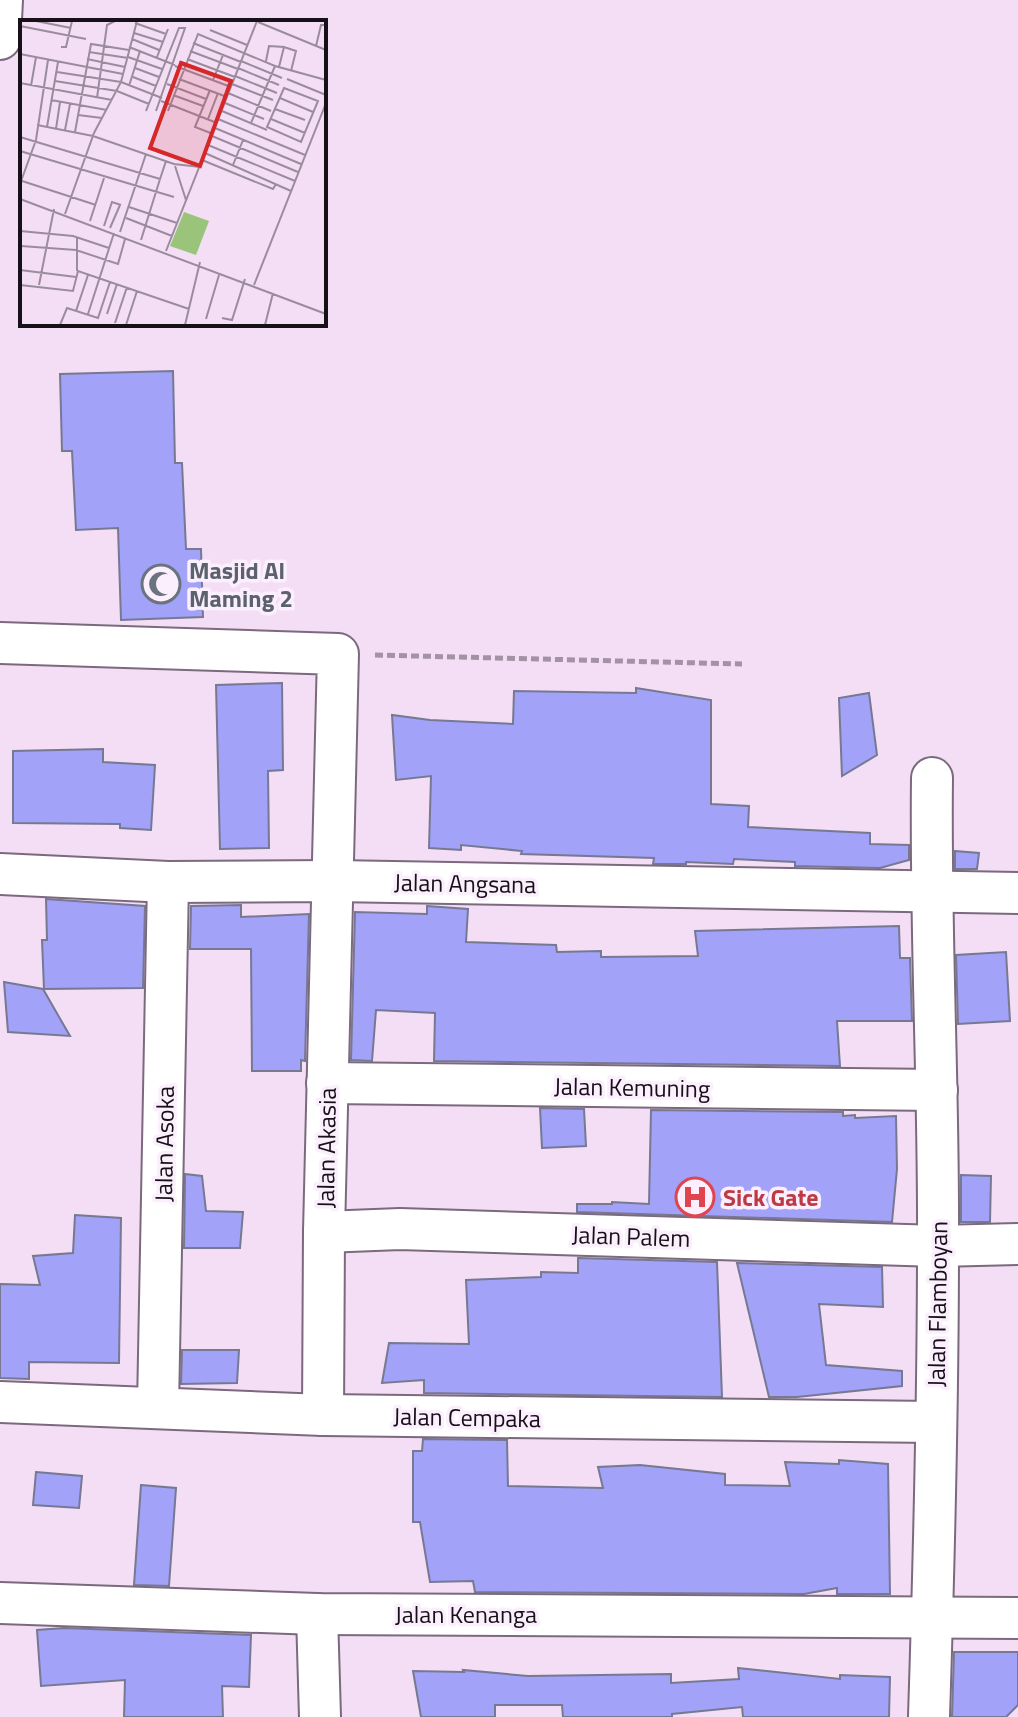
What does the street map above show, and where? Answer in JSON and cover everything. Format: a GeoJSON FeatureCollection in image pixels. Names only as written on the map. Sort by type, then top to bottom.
{"type":"FeatureCollection","features":[{"type":"Feature","properties":{"kind":"street"},"geometry":{"type":"LineString","coordinates":[[0,39],[2,0]]}},
{"type":"Feature","properties":{"kind":"street"},"geometry":{"type":"LineString","coordinates":[[0,643],[338,654]]}},
{"type":"Feature","properties":{"kind":"street","name":"Jalan Akasia"},"geometry":{"type":"LineString","coordinates":[[323,1415],[324,1232],[338,654]]}},
{"type":"Feature","properties":{"kind":"street","name":"Jalan Flamboyan"},"geometry":{"type":"LineString","coordinates":[[929,1717],[938,1246],[931,890],[932,778]]}},
{"type":"Feature","properties":{"kind":"street","name":"Jalan Angsana"},"geometry":{"type":"LineString","coordinates":[[0,874],[168,882],[334,881],[1018,893]]}},
{"type":"Feature","properties":{"kind":"street","name":"Jalan Asoka"},"geometry":{"type":"LineString","coordinates":[[158,1407],[168,882]]}},
{"type":"Feature","properties":{"kind":"street","name":"Jalan Kemuning"},"geometry":{"type":"LineString","coordinates":[[327,1083],[937,1090]]}},
{"type":"Feature","properties":{"kind":"street","name":"Jalan Palem"},"geometry":{"type":"LineString","coordinates":[[324,1232],[400,1229],[938,1246],[1018,1244]]}},
{"type":"Feature","properties":{"kind":"street","name":"Jalan Cempaka"},"geometry":{"type":"LineString","coordinates":[[0,1402],[323,1415],[935,1422]]}},
{"type":"Feature","properties":{"kind":"street","name":"Jalan Kenanga"},"geometry":{"type":"LineString","coordinates":[[0,1603],[317,1614],[1018,1618]]}},
{"type":"Feature","properties":{"kind":"street"},"geometry":{"type":"LineString","coordinates":[[317,1614],[320,1717]]}},
{"type":"Feature","properties":{"kind":"path"},"geometry":{"type":"LineString","coordinates":[[338,654],[742,664]]}},
{"type":"Feature","properties":{"kind":"building"},"geometry":{"type":"Polygon","coordinates":[[[173,371],[175,463],[182,463],[186,549],[201,549],[203,617],[121,620],[118,528],[76,530],[72,451],[62,451],[60,374],[173,371]]]}},
{"type":"Feature","properties":{"kind":"building"},"geometry":{"type":"Polygon","coordinates":[[[282,683],[283,770],[268,771],[269,848],[220,849],[216,685],[282,683]]]}},
{"type":"Feature","properties":{"kind":"building"},"geometry":{"type":"Polygon","coordinates":[[[636,688],[711,700],[711,804],[749,806],[748,827],[870,833],[870,844],[909,845],[909,860],[880,868],[795,866],[795,862],[734,859],[733,864],[653,864],[654,858],[521,854],[522,851],[461,845],[461,850],[429,848],[431,776],[396,780],[392,715],[513,724],[514,691],[636,693],[636,688]]]}},
{"type":"Feature","properties":{"kind":"building"},"geometry":{"type":"Polygon","coordinates":[[[869,693],[877,755],[842,776],[839,698],[869,693]]]}},
{"type":"Feature","properties":{"kind":"building"},"geometry":{"type":"Polygon","coordinates":[[[103,749],[103,762],[155,765],[151,830],[120,828],[120,824],[13,823],[13,751],[103,749]]]}},
{"type":"Feature","properties":{"kind":"building"},"geometry":{"type":"Polygon","coordinates":[[[955,851],[979,853],[977,869],[955,869],[955,851]]]}},
{"type":"Feature","properties":{"kind":"building"},"geometry":{"type":"Polygon","coordinates":[[[46,899],[145,906],[143,988],[44,989],[42,940],[47,940],[46,899]]]}},
{"type":"Feature","properties":{"kind":"building"},"geometry":{"type":"Polygon","coordinates":[[[241,905],[241,917],[309,914],[305,1061],[301,1060],[301,1071],[252,1071],[251,949],[190,949],[191,906],[241,905]]]}},
{"type":"Feature","properties":{"kind":"building"},"geometry":{"type":"Polygon","coordinates":[[[427,906],[468,909],[466,942],[556,945],[557,952],[601,951],[601,957],[698,956],[695,931],[899,926],[900,958],[910,958],[912,1021],[837,1021],[840,1066],[434,1061],[435,1013],[376,1010],[372,1061],[351,1060],[355,912],[427,914],[427,906]]]}},
{"type":"Feature","properties":{"kind":"building"},"geometry":{"type":"Polygon","coordinates":[[[1006,952],[1010,1021],[958,1024],[956,955],[1006,952]]]}},
{"type":"Feature","properties":{"kind":"building"},"geometry":{"type":"Polygon","coordinates":[[[4,982],[43,989],[70,1036],[8,1032],[4,982]]]}},
{"type":"Feature","properties":{"kind":"building"},"geometry":{"type":"Polygon","coordinates":[[[540,1108],[584,1109],[586,1146],[542,1148],[540,1108]]]}},
{"type":"Feature","properties":{"kind":"building"},"geometry":{"type":"Polygon","coordinates":[[[651,1110],[843,1112],[843,1116],[855,1115],[855,1118],[896,1116],[897,1169],[892,1222],[577,1212],[577,1204],[649,1204],[651,1110]]]}},
{"type":"Feature","properties":{"kind":"building"},"geometry":{"type":"Polygon","coordinates":[[[185,1174],[202,1176],[206,1211],[243,1212],[240,1248],[184,1248],[185,1174]]]}},
{"type":"Feature","properties":{"kind":"building"},"geometry":{"type":"Polygon","coordinates":[[[961,1175],[991,1176],[990,1222],[961,1222],[961,1175]]]}},
{"type":"Feature","properties":{"kind":"building"},"geometry":{"type":"Polygon","coordinates":[[[75,1215],[121,1218],[119,1363],[29,1362],[29,1379],[0,1378],[0,1284],[40,1285],[33,1256],[73,1253],[75,1215]]]}},
{"type":"Feature","properties":{"kind":"building"},"geometry":{"type":"Polygon","coordinates":[[[578,1258],[717,1262],[722,1397],[424,1393],[424,1380],[382,1383],[389,1343],[469,1344],[466,1280],[541,1277],[541,1272],[578,1273],[578,1258]]]}},
{"type":"Feature","properties":{"kind":"building"},"geometry":{"type":"Polygon","coordinates":[[[737,1263],[882,1267],[883,1307],[819,1304],[826,1365],[902,1371],[902,1386],[769,1397],[737,1263]]]}},
{"type":"Feature","properties":{"kind":"building"},"geometry":{"type":"Polygon","coordinates":[[[182,1350],[239,1350],[237,1383],[181,1384],[182,1350]]]}},
{"type":"Feature","properties":{"kind":"building"},"geometry":{"type":"Polygon","coordinates":[[[423,1439],[507,1440],[508,1486],[603,1488],[598,1467],[640,1465],[725,1474],[725,1485],[790,1486],[785,1462],[839,1464],[839,1460],[888,1464],[890,1594],[837,1594],[837,1588],[804,1594],[475,1592],[473,1581],[430,1582],[420,1522],[413,1522],[413,1451],[422,1451],[423,1439]]]}},
{"type":"Feature","properties":{"kind":"building"},"geometry":{"type":"Polygon","coordinates":[[[36,1472],[82,1476],[79,1508],[33,1505],[36,1472]]]}},
{"type":"Feature","properties":{"kind":"building"},"geometry":{"type":"Polygon","coordinates":[[[141,1485],[176,1488],[169,1586],[134,1585],[141,1485]]]}},
{"type":"Feature","properties":{"kind":"building"},"geometry":{"type":"Polygon","coordinates":[[[64,1628],[251,1635],[249,1687],[222,1686],[223,1717],[124,1717],[125,1680],[41,1686],[37,1630],[64,1628]]]}},
{"type":"Feature","properties":{"kind":"building"},"geometry":{"type":"Polygon","coordinates":[[[954,1652],[1018,1652],[1018,1705],[1006,1717],[952,1717],[954,1652]]]}},
{"type":"Feature","properties":{"kind":"building"},"geometry":{"type":"Polygon","coordinates":[[[738,1668],[840,1679],[840,1675],[890,1677],[889,1717],[743,1717],[742,1707],[672,1714],[672,1717],[563,1717],[562,1705],[495,1705],[495,1717],[421,1717],[413,1671],[463,1670],[528,1676],[671,1674],[671,1683],[739,1679],[738,1668]]]}},
{"type":"Feature","properties":{"kind":"place","name":"Masjid Al Maming 2"},"geometry":{"type":"Point","coordinates":[161,584]}},
{"type":"Feature","properties":{"kind":"place","name":"Sick Gate"},"geometry":{"type":"Point","coordinates":[695,1197]}}]}
